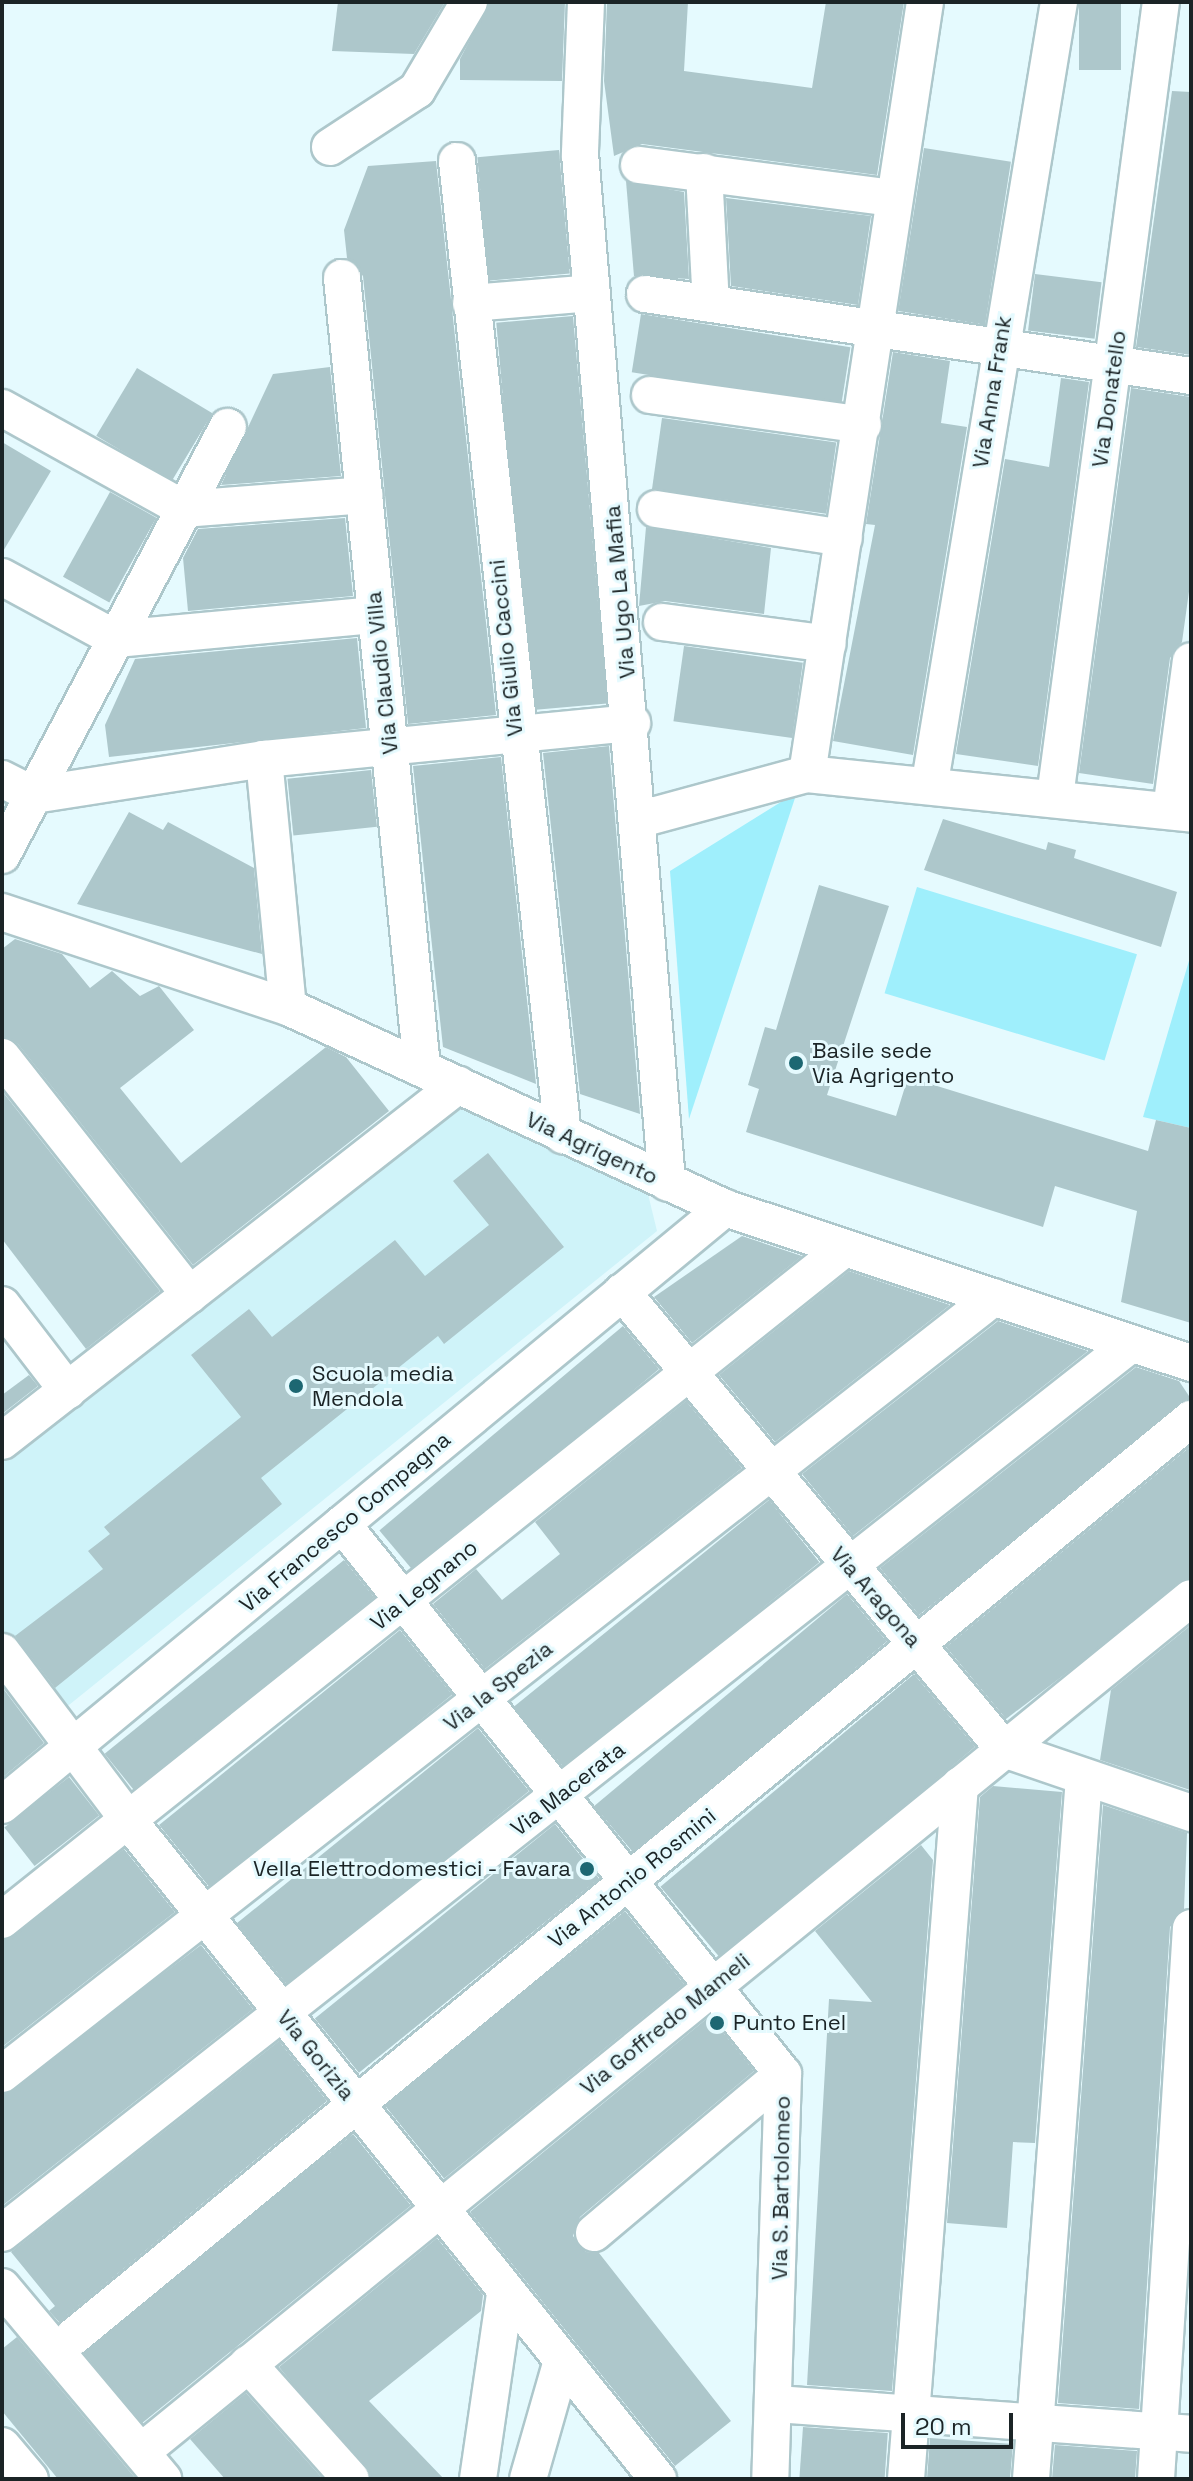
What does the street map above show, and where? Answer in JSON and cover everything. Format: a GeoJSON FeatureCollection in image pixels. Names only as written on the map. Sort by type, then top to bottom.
{"type":"FeatureCollection","features":[{"type":"Feature","properties":{"kind":"street"},"geometry":{"type":"LineString","coordinates":[[330,147],[417,90],[469,2]]}},
{"type":"Feature","properties":{"kind":"street","name":"Via Ugo La Mafia"},"geometry":{"type":"LineString","coordinates":[[586,2],[580,154],[641,819],[667,1182]]}},
{"type":"Feature","properties":{"kind":"street"},"geometry":{"type":"LineString","coordinates":[[807,774],[863,425],[893,198],[925,2]]}},
{"type":"Feature","properties":{"kind":"street","name":"Via Anna Frank"},"geometry":{"type":"LineString","coordinates":[[930,782],[999,348],[1059,2]]}},
{"type":"Feature","properties":{"kind":"street","name":"Via Donatello"},"geometry":{"type":"LineString","coordinates":[[1055,797],[1161,2]]}},
{"type":"Feature","properties":{"kind":"street","name":"Via Giulio Caccini"},"geometry":{"type":"LineString","coordinates":[[457,161],[515,735],[563,1135]]}},
{"type":"Feature","properties":{"kind":"street"},"geometry":{"type":"LineString","coordinates":[[639,165],[893,198]]}},
{"type":"Feature","properties":{"kind":"street"},"geometry":{"type":"LineString","coordinates":[[704,172],[711,304]]}},
{"type":"Feature","properties":{"kind":"street","name":"Via Claudio Villa"},"geometry":{"type":"LineString","coordinates":[[342,278],[422,1067]]}},
{"type":"Feature","properties":{"kind":"street"},"geometry":{"type":"LineString","coordinates":[[471,303],[592,293]]}},
{"type":"Feature","properties":{"kind":"street"},"geometry":{"type":"LineString","coordinates":[[645,294],[1191,376]]}},
{"type":"Feature","properties":{"kind":"street"},"geometry":{"type":"LineString","coordinates":[[650,395],[863,425]]}},
{"type":"Feature","properties":{"kind":"street"},"geometry":{"type":"LineString","coordinates":[[2,408],[184,509],[364,495]]}},
{"type":"Feature","properties":{"kind":"street"},"geometry":{"type":"LineString","coordinates":[[2,855],[228,427]]}},
{"type":"Feature","properties":{"kind":"street"},"geometry":{"type":"LineString","coordinates":[[656,509],[844,538]]}},
{"type":"Feature","properties":{"kind":"street"},"geometry":{"type":"LineString","coordinates":[[2,577],[116,639],[376,615]]}},
{"type":"Feature","properties":{"kind":"street"},"geometry":{"type":"LineString","coordinates":[[662,622],[828,644]]}},
{"type":"Feature","properties":{"kind":"street"},"geometry":{"type":"LineString","coordinates":[[641,819],[807,774],[930,782],[1181,812],[1191,661]]}},
{"type":"Feature","properties":{"kind":"street"},"geometry":{"type":"LineString","coordinates":[[2,779],[34,795],[264,759],[632,723]]}},
{"type":"Feature","properties":{"kind":"street"},"geometry":{"type":"LineString","coordinates":[[264,759],[288,1007]]}},
{"type":"Feature","properties":{"kind":"street","name":"Via Agrigento"},"geometry":{"type":"LineString","coordinates":[[2,912],[288,1007],[725,1208],[1191,1363]]}},
{"type":"Feature","properties":{"kind":"street"},"geometry":{"type":"LineString","coordinates":[[2,1057],[190,1295]]}},
{"type":"Feature","properties":{"kind":"street"},"geometry":{"type":"LineString","coordinates":[[2,1441],[458,1085]]}},
{"type":"Feature","properties":{"kind":"street","name":"Via Francesco Compagna"},"geometry":{"type":"LineString","coordinates":[[2,1805],[725,1208]]}},
{"type":"Feature","properties":{"kind":"street","name":"Via Legnano"},"geometry":{"type":"LineString","coordinates":[[2,1920],[845,1248]]}},
{"type":"Feature","properties":{"kind":"street","name":"Via Aragona"},"geometry":{"type":"LineString","coordinates":[[622,1292],[686,1375],[1004,1749]]}},
{"type":"Feature","properties":{"kind":"street","name":"Via la Spezia"},"geometry":{"type":"LineString","coordinates":[[2,2074],[994,1297]]}},
{"type":"Feature","properties":{"kind":"street"},"geometry":{"type":"LineString","coordinates":[[2,1305],[68,1391]]}},
{"type":"Feature","properties":{"kind":"street","name":"Via Macerata"},"geometry":{"type":"LineString","coordinates":[[2,2233],[1132,1343]]}},
{"type":"Feature","properties":{"kind":"street","name":"Via Antonio Rosmini"},"geometry":{"type":"LineString","coordinates":[[73,2337],[1191,1419]]}},
{"type":"Feature","properties":{"kind":"street","name":"Via S. Bartolomeo"},"geometry":{"type":"LineString","coordinates":[[342,1524],[783,2074],[776,2404],[770,2479]]}},
{"type":"Feature","properties":{"kind":"street","name":"Via Goffredo Mameli"},"geometry":{"type":"LineString","coordinates":[[154,2457],[248,2364],[1191,1598]]}},
{"type":"Feature","properties":{"kind":"street","name":"Via Gorizia"},"geometry":{"type":"LineString","coordinates":[[2,1652],[204,1916],[561,2364],[658,2479]]}},
{"type":"Feature","properties":{"kind":"street"},"geometry":{"type":"LineString","coordinates":[[1004,1749],[1191,1813]]}},
{"type":"Feature","properties":{"kind":"street"},"geometry":{"type":"LineString","coordinates":[[1031,2479],[1084,1777]]}},
{"type":"Feature","properties":{"kind":"street"},"geometry":{"type":"LineString","coordinates":[[906,2479],[960,1785]]}},
{"type":"Feature","properties":{"kind":"street"},"geometry":{"type":"LineString","coordinates":[[1156,2479],[1176,2433],[1191,1928]]}},
{"type":"Feature","properties":{"kind":"street"},"geometry":{"type":"LineString","coordinates":[[594,2233],[783,2074]]}},
{"type":"Feature","properties":{"kind":"street"},"geometry":{"type":"LineString","coordinates":[[2,2252],[73,2337],[154,2457]]}},
{"type":"Feature","properties":{"kind":"street"},"geometry":{"type":"LineString","coordinates":[[478,2479],[505,2293]]}},
{"type":"Feature","properties":{"kind":"street"},"geometry":{"type":"LineString","coordinates":[[7,2304],[154,2457]]}},
{"type":"Feature","properties":{"kind":"street"},"geometry":{"type":"LineString","coordinates":[[248,2364],[351,2479]]}},
{"type":"Feature","properties":{"kind":"street"},"geometry":{"type":"LineString","coordinates":[[528,2479],[561,2364]]}},
{"type":"Feature","properties":{"kind":"street"},"geometry":{"type":"LineString","coordinates":[[776,2404],[1176,2433]]}},
{"type":"Feature","properties":{"kind":"street"},"geometry":{"type":"LineString","coordinates":[[2,2446],[30,2479]]}},
{"type":"Feature","properties":{"kind":"shaded area"},"geometry":{"type":"Polygon","coordinates":[[[797,792],[689,1119],[670,871],[797,792]]]}},
{"type":"Feature","properties":{"kind":"shaded area"},"geometry":{"type":"Polygon","coordinates":[[[917,887],[1137,954],[1104,1060],[885,993],[917,887]]]}},
{"type":"Feature","properties":{"kind":"shaded area"},"geometry":{"type":"Polygon","coordinates":[[[1191,954],[1191,1128],[1143,1117],[1191,954]]]}},
{"type":"Feature","properties":{"kind":"shaded area"},"geometry":{"type":"Polygon","coordinates":[[[463,1101],[648,1194],[657,1231],[64,1709],[2,1631],[2,1463],[463,1101]]]}},
{"type":"Feature","properties":{"kind":"building"},"geometry":{"type":"Polygon","coordinates":[[[338,2],[445,2],[414,54],[332,51],[338,2]]]}},
{"type":"Feature","properties":{"kind":"building"},"geometry":{"type":"Polygon","coordinates":[[[490,2],[565,2],[562,81],[460,80],[460,59],[490,2]]]}},
{"type":"Feature","properties":{"kind":"building"},"geometry":{"type":"Polygon","coordinates":[[[607,2],[688,2],[684,71],[812,88],[826,2],[904,2],[877,175],[642,144],[614,156],[604,81],[607,2]]]}},
{"type":"Feature","properties":{"kind":"building"},"geometry":{"type":"Polygon","coordinates":[[[1079,2],[1121,2],[1121,70],[1079,70],[1079,2]]]}},
{"type":"Feature","properties":{"kind":"building"},"geometry":{"type":"Polygon","coordinates":[[[1172,91],[1191,92],[1191,355],[1136,347],[1172,91]]]}},
{"type":"Feature","properties":{"kind":"building"},"geometry":{"type":"Polygon","coordinates":[[[924,148],[1011,162],[985,325],[898,311],[924,148]]]}},
{"type":"Feature","properties":{"kind":"building"},"geometry":{"type":"Polygon","coordinates":[[[559,150],[570,274],[488,281],[477,157],[559,150]]]}},
{"type":"Feature","properties":{"kind":"building"},"geometry":{"type":"Polygon","coordinates":[[[436,161],[496,715],[408,724],[363,276],[347,258],[344,230],[368,166],[436,161]]]}},
{"type":"Feature","properties":{"kind":"building"},"geometry":{"type":"Polygon","coordinates":[[[626,181],[684,192],[689,279],[634,276],[626,181]]]}},
{"type":"Feature","properties":{"kind":"building"},"geometry":{"type":"Polygon","coordinates":[[[726,198],[871,216],[858,305],[731,286],[726,198]]]}},
{"type":"Feature","properties":{"kind":"building"},"geometry":{"type":"Polygon","coordinates":[[[1035,274],[1102,282],[1095,339],[1028,331],[1035,274]]]}},
{"type":"Feature","properties":{"kind":"building"},"geometry":{"type":"Polygon","coordinates":[[[641,314],[850,347],[841,405],[632,372],[641,314]]]}},
{"type":"Feature","properties":{"kind":"building"},"geometry":{"type":"Polygon","coordinates":[[[573,316],[607,704],[530,710],[496,323],[573,316]]]}},
{"type":"Feature","properties":{"kind":"building"},"geometry":{"type":"Polygon","coordinates":[[[893,352],[950,361],[941,423],[967,427],[913,755],[833,741],[875,525],[866,524],[893,352]]]}},
{"type":"Feature","properties":{"kind":"building"},"geometry":{"type":"Polygon","coordinates":[[[330,367],[341,476],[221,485],[273,374],[330,367]]]}},
{"type":"Feature","properties":{"kind":"building"},"geometry":{"type":"Polygon","coordinates":[[[137,368],[212,413],[172,481],[96,436],[137,368]]]}},
{"type":"Feature","properties":{"kind":"building"},"geometry":{"type":"Polygon","coordinates":[[[1061,378],[1089,382],[1038,766],[956,754],[1005,459],[1049,467],[1061,378]]]}},
{"type":"Feature","properties":{"kind":"building"},"geometry":{"type":"Polygon","coordinates":[[[1131,388],[1191,397],[1191,577],[1182,642],[1170,658],[1153,784],[1079,773],[1131,388]]]}},
{"type":"Feature","properties":{"kind":"building"},"geometry":{"type":"Polygon","coordinates":[[[662,418],[836,442],[826,514],[652,489],[662,418]]]}},
{"type":"Feature","properties":{"kind":"building"},"geometry":{"type":"Polygon","coordinates":[[[2,442],[51,471],[2,553],[2,442]]]}},
{"type":"Feature","properties":{"kind":"building"},"geometry":{"type":"Polygon","coordinates":[[[110,492],[156,518],[109,603],[63,577],[110,492]]]}},
{"type":"Feature","properties":{"kind":"building"},"geometry":{"type":"Polygon","coordinates":[[[345,518],[353,596],[188,611],[183,558],[198,529],[345,518]]]}},
{"type":"Feature","properties":{"kind":"building"},"geometry":{"type":"Polygon","coordinates":[[[646,527],[771,548],[764,614],[665,601],[639,606],[646,527]]]}},
{"type":"Feature","properties":{"kind":"building"},"geometry":{"type":"Polygon","coordinates":[[[357,638],[366,728],[109,757],[105,725],[135,659],[357,638]]]}},
{"type":"Feature","properties":{"kind":"building"},"geometry":{"type":"Polygon","coordinates":[[[684,646],[803,663],[792,738],[673,721],[684,646]]]}},
{"type":"Feature","properties":{"kind":"building"},"geometry":{"type":"Polygon","coordinates":[[[609,746],[640,1114],[580,1094],[543,753],[609,746]]]}},
{"type":"Feature","properties":{"kind":"building"},"geometry":{"type":"Polygon","coordinates":[[[501,757],[536,1084],[443,1047],[435,974],[413,766],[501,757]]]}},
{"type":"Feature","properties":{"kind":"building"},"geometry":{"type":"Polygon","coordinates":[[[371,770],[377,827],[293,835],[287,779],[371,770]]]}},
{"type":"Feature","properties":{"kind":"building"},"geometry":{"type":"Polygon","coordinates":[[[129,812],[163,830],[168,822],[254,868],[262,954],[77,904],[129,812]]]}},
{"type":"Feature","properties":{"kind":"building"},"geometry":{"type":"Polygon","coordinates":[[[943,819],[1046,850],[1048,842],[1076,850],[1074,858],[1177,892],[1161,947],[924,870],[943,819]]]}},
{"type":"Feature","properties":{"kind":"building","name":"Basile sede Via Agrigento"},"geometry":{"type":"Polygon","coordinates":[[[819,885],[889,906],[827,1095],[896,1116],[908,1077],[1148,1151],[1156,1120],[1191,1128],[1191,1323],[1121,1302],[1137,1211],[1055,1186],[1043,1227],[746,1132],[759,1089],[748,1085],[765,1027],[776,1030],[819,885]]]}},
{"type":"Feature","properties":{"kind":"building"},"geometry":{"type":"Polygon","coordinates":[[[15,939],[62,954],[90,988],[112,971],[140,996],[159,986],[194,1030],[120,1088],[181,1163],[326,1047],[346,1057],[389,1111],[193,1265],[18,1044],[2,1036],[2,949],[15,939]]]}},
{"type":"Feature","properties":{"kind":"building"},"geometry":{"type":"Polygon","coordinates":[[[2,1091],[160,1291],[86,1349],[2,1239],[2,1091]]]}},
{"type":"Feature","properties":{"kind":"building","name":"Scuola media Mendola"},"geometry":{"type":"Polygon","coordinates":[[[488,1153],[564,1247],[444,1344],[438,1336],[261,1478],[282,1504],[55,1688],[15,1636],[103,1569],[88,1551],[110,1534],[104,1527],[241,1417],[191,1355],[249,1309],[272,1337],[395,1240],[425,1276],[489,1225],[453,1181],[488,1153]]]}},
{"type":"Feature","properties":{"kind":"building"},"geometry":{"type":"Polygon","coordinates":[[[742,1236],[802,1256],[692,1343],[654,1297],[742,1236]]]}},
{"type":"Feature","properties":{"kind":"building"},"geometry":{"type":"Polygon","coordinates":[[[849,1271],[950,1305],[775,1442],[719,1375],[849,1271]]]}},
{"type":"Feature","properties":{"kind":"building"},"geometry":{"type":"Polygon","coordinates":[[[998,1321],[1088,1351],[853,1536],[802,1474],[998,1321]]]}},
{"type":"Feature","properties":{"kind":"building"},"geometry":{"type":"Polygon","coordinates":[[[623,1326],[659,1369],[415,1573],[379,1530],[623,1326]]]}},
{"type":"Feature","properties":{"kind":"building"},"geometry":{"type":"Polygon","coordinates":[[[1136,1367],[1179,1381],[1191,1399],[919,1615],[880,1568],[1136,1367]]]}},
{"type":"Feature","properties":{"kind":"building"},"geometry":{"type":"Polygon","coordinates":[[[29,1375],[38,1386],[2,1414],[2,1395],[29,1375]]]}},
{"type":"Feature","properties":{"kind":"building"},"geometry":{"type":"Polygon","coordinates":[[[686,1401],[742,1468],[485,1669],[433,1604],[476,1569],[502,1600],[560,1554],[535,1522],[686,1401]]]}},
{"type":"Feature","properties":{"kind":"building"},"geometry":{"type":"Polygon","coordinates":[[[1191,1446],[1191,1578],[1006,1719],[946,1647],[1191,1446]]]}},
{"type":"Feature","properties":{"kind":"building"},"geometry":{"type":"Polygon","coordinates":[[[769,1500],[819,1562],[564,1769],[514,1706],[769,1500]]]}},
{"type":"Feature","properties":{"kind":"building"},"geometry":{"type":"Polygon","coordinates":[[[344,1560],[374,1597],[135,1791],[105,1754],[344,1560]]]}},
{"type":"Feature","properties":{"kind":"building"},"geometry":{"type":"Polygon","coordinates":[[[847,1594],[887,1641],[634,1854],[594,1806],[847,1594]]]}},
{"type":"Feature","properties":{"kind":"building"},"geometry":{"type":"Polygon","coordinates":[[[1191,1625],[1190,1790],[1100,1760],[1111,1690],[1191,1625]]]}},
{"type":"Feature","properties":{"kind":"building"},"geometry":{"type":"Polygon","coordinates":[[[400,1630],[452,1695],[211,1890],[159,1825],[400,1630]]]}},
{"type":"Feature","properties":{"kind":"building"},"geometry":{"type":"Polygon","coordinates":[[[914,1674],[975,1747],[722,1960],[660,1887],[914,1674]]]}},
{"type":"Feature","properties":{"kind":"building"},"geometry":{"type":"Polygon","coordinates":[[[2,1687],[44,1743],[2,1778],[2,1687]]]}},
{"type":"Feature","properties":{"kind":"building"},"geometry":{"type":"Polygon","coordinates":[[[478,1728],[529,1791],[288,1986],[237,1923],[478,1728]]]}},
{"type":"Feature","properties":{"kind":"building"},"geometry":{"type":"Polygon","coordinates":[[[69,1777],[99,1816],[35,1866],[4,1827],[69,1777]]]}},
{"type":"Feature","properties":{"kind":"building"},"geometry":{"type":"Polygon","coordinates":[[[993,1786],[1062,1792],[1035,2143],[1013,2142],[1007,2228],[947,2223],[980,1797],[993,1786]]]}},
{"type":"Feature","properties":{"kind":"building"},"geometry":{"type":"Polygon","coordinates":[[[1103,1805],[1187,1833],[1184,1909],[1170,1927],[1139,2409],[1058,2403],[1103,1805]]]}},
{"type":"Feature","properties":{"kind":"building"},"geometry":{"type":"Polygon","coordinates":[[[555,1824],[599,1878],[359,2073],[315,2018],[555,1824]]]}},
{"type":"Feature","properties":{"kind":"building"},"geometry":{"type":"Polygon","coordinates":[[[921,1845],[933,1860],[892,2391],[807,2385],[829,1999],[872,2002],[815,1931],[921,1845]]]}},
{"type":"Feature","properties":{"kind":"building"},"geometry":{"type":"Polygon","coordinates":[[[124,1849],[175,1912],[2,2047],[2,1941],[124,1849]]]}},
{"type":"Feature","properties":{"kind":"building"},"geometry":{"type":"Polygon","coordinates":[[[625,1911],[684,1984],[444,2179],[385,2105],[625,1911]]]}},
{"type":"Feature","properties":{"kind":"building"},"geometry":{"type":"Polygon","coordinates":[[[201,1945],[253,2009],[2,2206],[2,2095],[201,1945]]]}},
{"type":"Feature","properties":{"kind":"building"},"geometry":{"type":"Polygon","coordinates":[[[710,2016],[754,2071],[580,2217],[573,2236],[586,2252],[599,2253],[731,2421],[675,2466],[470,2212],[710,2016]]]}},
{"type":"Feature","properties":{"kind":"building"},"geometry":{"type":"Polygon","coordinates":[[[279,2041],[327,2101],[59,2322],[49,2311],[55,2306],[11,2252],[279,2041]]]}},
{"type":"Feature","properties":{"kind":"building"},"geometry":{"type":"Polygon","coordinates":[[[353,2134],[411,2205],[141,2424],[83,2352],[353,2134]]]}},
{"type":"Feature","properties":{"kind":"building"},"geometry":{"type":"Polygon","coordinates":[[[437,2238],[483,2295],[481,2311],[369,2401],[444,2479],[371,2479],[279,2367],[437,2238]]]}},
{"type":"Feature","properties":{"kind":"building"},"geometry":{"type":"Polygon","coordinates":[[[17,2337],[136,2479],[58,2479],[2,2411],[2,2349],[17,2337]]]}},
{"type":"Feature","properties":{"kind":"building"},"geometry":{"type":"Polygon","coordinates":[[[246,2393],[323,2479],[225,2479],[190,2439],[246,2393]]]}},
{"type":"Feature","properties":{"kind":"building"},"geometry":{"type":"Polygon","coordinates":[[[803,2427],[888,2433],[885,2479],[799,2479],[803,2427]]]}},
{"type":"Feature","properties":{"kind":"building"},"geometry":{"type":"Polygon","coordinates":[[[930,2438],[1013,2444],[1010,2479],[927,2479],[930,2438]]]}},
{"type":"Feature","properties":{"kind":"building"},"geometry":{"type":"Polygon","coordinates":[[[1055,2445],[1137,2451],[1135,2479],[1052,2479],[1055,2445]]]}},
{"type":"Feature","properties":{"kind":"place","name":"Basile sede Via Agrigento"},"geometry":{"type":"Point","coordinates":[796,1063]}},
{"type":"Feature","properties":{"kind":"place","name":"Scuola media Mendola"},"geometry":{"type":"Point","coordinates":[296,1386]}},
{"type":"Feature","properties":{"kind":"place","name":"Vella Elettrodomestici - Favara"},"geometry":{"type":"Point","coordinates":[587,1869]}},
{"type":"Feature","properties":{"kind":"place","name":"Punto Enel"},"geometry":{"type":"Point","coordinates":[717,2023]}}]}
